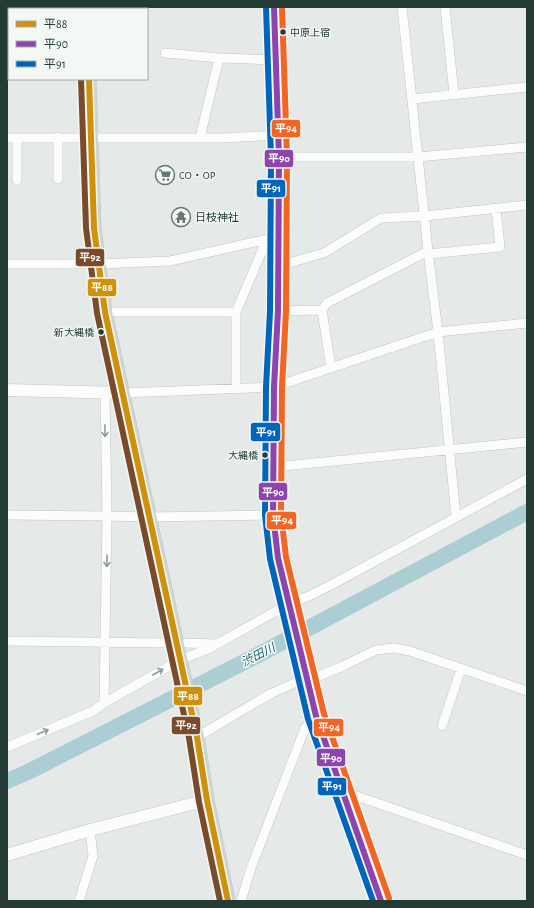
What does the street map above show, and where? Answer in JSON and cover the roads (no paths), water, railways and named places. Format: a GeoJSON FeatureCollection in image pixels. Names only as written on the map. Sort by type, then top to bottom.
{"type":"FeatureCollection","features":[{"type":"Feature","properties":{"kind":"main road"},"geometry":{"type":"LineString","coordinates":[[89,80],[94,228],[106,312],[122,393],[196,734],[207,800],[228,901]]}},
{"type":"Feature","properties":{"kind":"street"},"geometry":{"type":"LineString","coordinates":[[7,8],[39,7]]}},
{"type":"Feature","properties":{"kind":"street"},"geometry":{"type":"LineString","coordinates":[[274,7],[279,157],[272,238],[278,266],[278,311],[274,387],[273,514],[278,558],[316,716],[381,901]]}},
{"type":"Feature","properties":{"kind":"street"},"geometry":{"type":"LineString","coordinates":[[402,7],[438,332],[456,517]]}},
{"type":"Feature","properties":{"kind":"street"},"geometry":{"type":"LineString","coordinates":[[445,7],[454,94]]}},
{"type":"Feature","properties":{"kind":"street"},"geometry":{"type":"LineString","coordinates":[[165,53],[219,58],[276,60]]}},
{"type":"Feature","properties":{"kind":"street"},"geometry":{"type":"LineString","coordinates":[[200,138],[219,58]]}},
{"type":"Feature","properties":{"kind":"street"},"geometry":{"type":"LineString","coordinates":[[412,99],[527,87]]}},
{"type":"Feature","properties":{"kind":"street"},"geometry":{"type":"LineString","coordinates":[[7,138],[200,138],[278,135]]}},
{"type":"Feature","properties":{"kind":"street"},"geometry":{"type":"LineString","coordinates":[[58,137],[58,179]]}},
{"type":"Feature","properties":{"kind":"street"},"geometry":{"type":"LineString","coordinates":[[17,138],[17,180]]}},
{"type":"Feature","properties":{"kind":"street"},"geometry":{"type":"LineString","coordinates":[[279,157],[418,157],[527,146]]}},
{"type":"Feature","properties":{"kind":"street"},"geometry":{"type":"LineString","coordinates":[[278,266],[324,253],[381,218],[424,216],[527,205]]}},
{"type":"Feature","properties":{"kind":"street"},"geometry":{"type":"LineString","coordinates":[[331,368],[322,310],[327,303],[428,252],[500,247],[496,208]]}},
{"type":"Feature","properties":{"kind":"street"},"geometry":{"type":"LineString","coordinates":[[7,264],[99,264],[170,261],[272,238]]}},
{"type":"Feature","properties":{"kind":"street"},"geometry":{"type":"LineString","coordinates":[[236,389],[236,312],[272,238]]}},
{"type":"Feature","properties":{"kind":"street"},"geometry":{"type":"LineString","coordinates":[[278,311],[322,310]]}},
{"type":"Feature","properties":{"kind":"street"},"geometry":{"type":"LineString","coordinates":[[106,312],[236,312]]}},
{"type":"Feature","properties":{"kind":"street"},"geometry":{"type":"LineString","coordinates":[[7,390],[122,393],[274,387],[438,332],[527,323]]}},
{"type":"Feature","properties":{"kind":"street"},"geometry":{"type":"LineString","coordinates":[[104,703],[107,516],[105,392]]}},
{"type":"Feature","properties":{"kind":"street"},"geometry":{"type":"LineString","coordinates":[[273,467],[527,442]]}},
{"type":"Feature","properties":{"kind":"street"},"geometry":{"type":"LineString","coordinates":[[7,747],[93,711],[104,703],[331,585],[527,479]]}},
{"type":"Feature","properties":{"kind":"street"},"geometry":{"type":"LineString","coordinates":[[7,515],[149,517],[273,514]]}},
{"type":"Feature","properties":{"kind":"street"},"geometry":{"type":"LineString","coordinates":[[7,641],[163,642]]}},
{"type":"Feature","properties":{"kind":"street"},"geometry":{"type":"LineString","coordinates":[[186,643],[218,644]]}},
{"type":"Feature","properties":{"kind":"street"},"geometry":{"type":"LineString","coordinates":[[196,734],[272,693],[306,678],[343,666],[376,650],[394,648],[410,651],[527,691]]}},
{"type":"Feature","properties":{"kind":"street"},"geometry":{"type":"LineString","coordinates":[[442,726],[461,669]]}},
{"type":"Feature","properties":{"kind":"street"},"geometry":{"type":"LineString","coordinates":[[241,901],[251,868],[305,728],[316,716]]}},
{"type":"Feature","properties":{"kind":"street"},"geometry":{"type":"LineString","coordinates":[[342,791],[527,855]]}},
{"type":"Feature","properties":{"kind":"street"},"geometry":{"type":"LineString","coordinates":[[7,855],[90,830],[207,800]]}},
{"type":"Feature","properties":{"kind":"street"},"geometry":{"type":"LineString","coordinates":[[79,901],[92,865],[93,856],[90,830]]}},
{"type":"Feature","properties":{"kind":"waterway","name":"渋田川"},"geometry":{"type":"LineString","coordinates":[[7,781],[28,772],[258,655],[527,512]]}},
{"type":"Feature","properties":{"kind":"place","name":"中原上宿"},"geometry":{"type":"Point","coordinates":[283,32]}},
{"type":"Feature","properties":{"kind":"place","name":"CO・OP"},"geometry":{"type":"Point","coordinates":[165,175]}},
{"type":"Feature","properties":{"kind":"place","name":"日枝神社"},"geometry":{"type":"Point","coordinates":[181,217]}},
{"type":"Feature","properties":{"kind":"place","name":"新大縄橋"},"geometry":{"type":"Point","coordinates":[101,332]}},
{"type":"Feature","properties":{"kind":"place","name":"大縄橋"},"geometry":{"type":"Point","coordinates":[265,455]}}]}
